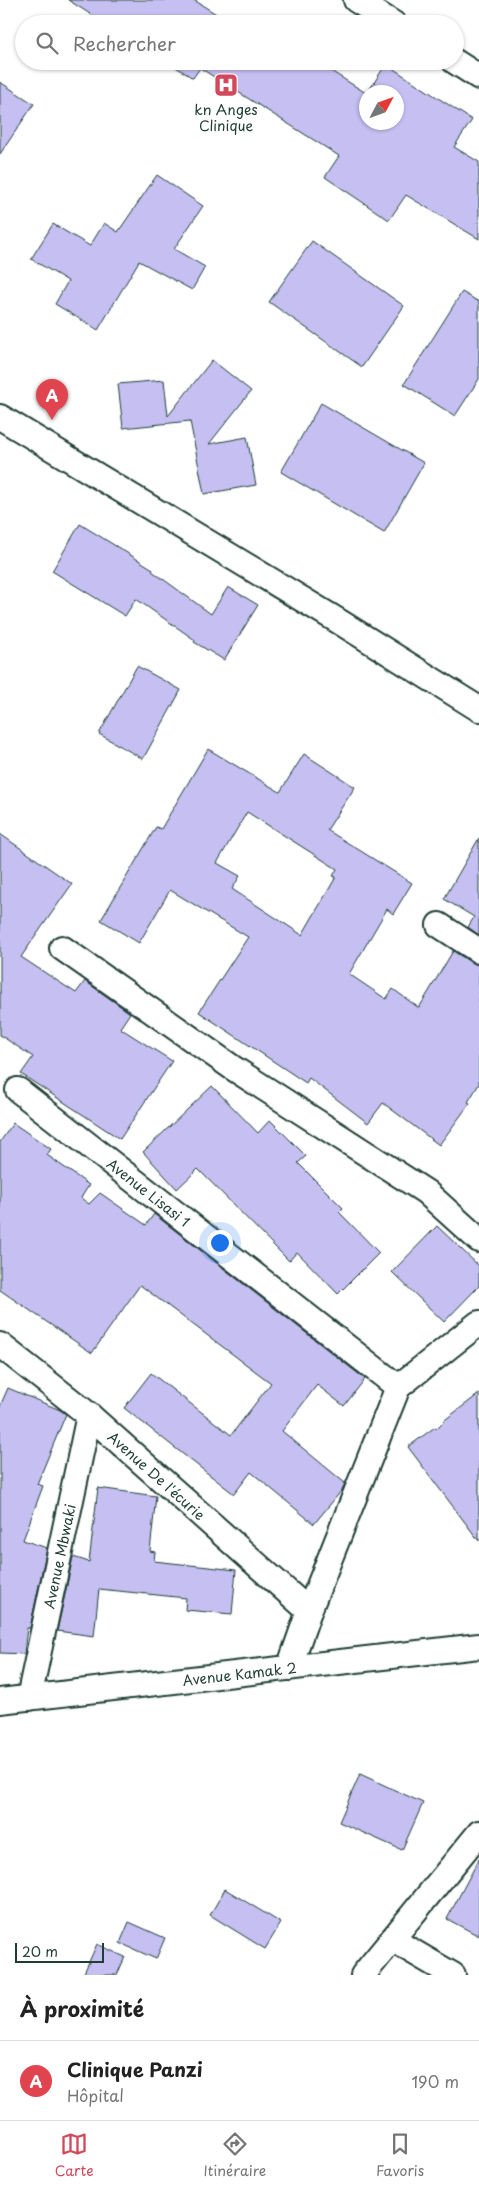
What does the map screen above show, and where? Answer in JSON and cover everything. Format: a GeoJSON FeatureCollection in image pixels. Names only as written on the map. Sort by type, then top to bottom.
{"type":"FeatureCollection","features":[{"type":"Feature","properties":{"kind":"street"},"geometry":{"type":"LineString","coordinates":[[356,0],[380,15]]}},
{"type":"Feature","properties":{"kind":"street"},"geometry":{"type":"LineString","coordinates":[[464,67],[479,77]]}},
{"type":"Feature","properties":{"kind":"street"},"geometry":{"type":"LineString","coordinates":[[0,417],[479,709]]}},
{"type":"Feature","properties":{"kind":"street"},"geometry":{"type":"LineString","coordinates":[[439,925],[479,951]]}},
{"type":"Feature","properties":{"kind":"street"},"geometry":{"type":"LineString","coordinates":[[62,948],[233,1068],[426,1192],[479,1240]]}},
{"type":"Feature","properties":{"kind":"street","name":"Avenue Lisasi 1"},"geometry":{"type":"LineString","coordinates":[[18,1090],[398,1387]]}},
{"type":"Feature","properties":{"kind":"street"},"geometry":{"type":"LineString","coordinates":[[289,1668],[309,1610],[398,1387],[479,1323]]}},
{"type":"Feature","properties":{"kind":"street","name":"Avenue De l'écurie"},"geometry":{"type":"LineString","coordinates":[[0,1345],[89,1415],[309,1610]]}},
{"type":"Feature","properties":{"kind":"street","name":"Avenue Mbwaki"},"geometry":{"type":"LineString","coordinates":[[29,1698],[89,1415]]}},
{"type":"Feature","properties":{"kind":"street","name":"Avenue Kamak 2"},"geometry":{"type":"LineString","coordinates":[[0,1701],[479,1646]]}},
{"type":"Feature","properties":{"kind":"street"},"geometry":{"type":"LineString","coordinates":[[363,1975],[479,1833]]}},
{"type":"Feature","properties":{"kind":"street"},"geometry":{"type":"LineString","coordinates":[[393,1940],[453,1975]]}},
{"type":"Feature","properties":{"kind":"building"},"geometry":{"type":"Polygon","coordinates":[[[68,0],[194,0],[218,15],[92,15],[68,0]]]}},
{"type":"Feature","properties":{"kind":"building"},"geometry":{"type":"Polygon","coordinates":[[[180,70],[199,70],[193,78],[180,70]]]}},
{"type":"Feature","properties":{"kind":"building"},"geometry":{"type":"Polygon","coordinates":[[[203,70],[329,70],[359,89],[359,130],[404,130],[404,85],[372,85],[382,70],[395,70],[472,120],[454,147],[479,162],[479,239],[406,195],[389,220],[325,177],[339,156],[203,70]]]}},
{"type":"Feature","properties":{"kind":"building"},"geometry":{"type":"Polygon","coordinates":[[[0,82],[34,104],[0,154],[0,82]]]}},
{"type":"Feature","properties":{"kind":"building"},"geometry":{"type":"Polygon","coordinates":[[[157,175],[203,206],[174,249],[205,267],[192,290],[139,261],[98,330],[55,304],[68,281],[31,259],[53,224],[90,246],[104,223],[118,232],[157,175]]]}},
{"type":"Feature","properties":{"kind":"building"},"geometry":{"type":"Polygon","coordinates":[[[312,241],[404,306],[362,367],[269,302],[312,241]]]}},
{"type":"Feature","properties":{"kind":"building"},"geometry":{"type":"Polygon","coordinates":[[[462,292],[479,302],[479,379],[455,416],[404,384],[462,292]]]}},
{"type":"Feature","properties":{"kind":"building"},"geometry":{"type":"Polygon","coordinates":[[[212,360],[251,391],[209,444],[247,437],[256,485],[204,494],[190,421],[123,428],[118,384],[164,380],[168,416],[212,360]]]}},
{"type":"Feature","properties":{"kind":"building"},"geometry":{"type":"Polygon","coordinates":[[[321,403],[424,463],[384,533],[281,472],[321,403]]]}},
{"type":"Feature","properties":{"kind":"building"},"geometry":{"type":"Polygon","coordinates":[[[80,524],[153,569],[152,571],[211,614],[228,587],[258,605],[224,660],[194,642],[195,640],[136,599],[125,616],[52,571],[80,524]]]}},
{"type":"Feature","properties":{"kind":"building"},"geometry":{"type":"Polygon","coordinates":[[[137,666],[181,690],[143,759],[99,734],[137,666]]]}},
{"type":"Feature","properties":{"kind":"building"},"geometry":{"type":"Polygon","coordinates":[[[208,749],[280,792],[304,754],[355,787],[327,830],[412,883],[393,914],[387,909],[349,974],[386,999],[393,989],[419,1008],[453,951],[472,963],[479,965],[479,1084],[468,1102],[470,1103],[439,1145],[383,1103],[368,1123],[309,1078],[306,1083],[199,1012],[248,937],[170,890],[139,943],[101,920],[156,827],[161,829],[208,749]],[[247,812],[217,863],[240,876],[232,889],[302,935],[336,877],[333,876],[337,869],[247,812]]]}},
{"type":"Feature","properties":{"kind":"building"},"geometry":{"type":"Polygon","coordinates":[[[0,834],[72,884],[21,957],[76,993],[85,981],[130,1013],[120,1028],[172,1061],[120,1139],[21,1074],[33,1057],[0,1035],[0,834]]]}},
{"type":"Feature","properties":{"kind":"building"},"geometry":{"type":"Polygon","coordinates":[[[479,838],[479,935],[468,927],[474,917],[444,899],[479,838]]]}},
{"type":"Feature","properties":{"kind":"building"},"geometry":{"type":"Polygon","coordinates":[[[212,1086],[258,1133],[270,1120],[306,1156],[298,1163],[343,1208],[339,1212],[379,1253],[338,1294],[297,1252],[289,1261],[198,1169],[177,1189],[143,1152],[212,1086]]]}},
{"type":"Feature","properties":{"kind":"building"},"geometry":{"type":"Polygon","coordinates":[[[13,1123],[51,1149],[47,1155],[89,1185],[81,1198],[89,1204],[100,1193],[146,1225],[154,1214],[365,1379],[344,1406],[317,1385],[282,1431],[345,1483],[342,1490],[314,1524],[251,1472],[234,1494],[124,1408],[151,1373],[231,1435],[271,1383],[140,1285],[92,1353],[0,1290],[0,1142],[13,1123]]]}},
{"type":"Feature","properties":{"kind":"building"},"geometry":{"type":"Polygon","coordinates":[[[437,1226],[479,1266],[479,1286],[444,1322],[392,1272],[437,1226]]]}},
{"type":"Feature","properties":{"kind":"building"},"geometry":{"type":"Polygon","coordinates":[[[8,1388],[66,1414],[37,1484],[43,1486],[23,1540],[47,1548],[30,1628],[27,1628],[24,1654],[0,1653],[0,1406],[8,1388]]]}},
{"type":"Feature","properties":{"kind":"building"},"geometry":{"type":"Polygon","coordinates":[[[479,1394],[479,1541],[408,1447],[435,1427],[437,1428],[479,1394]]]}},
{"type":"Feature","properties":{"kind":"building"},"geometry":{"type":"Polygon","coordinates":[[[98,1488],[156,1496],[150,1551],[155,1552],[154,1561],[236,1570],[232,1614],[185,1610],[186,1598],[99,1589],[94,1636],[57,1631],[73,1557],[89,1562],[98,1488]]]}},
{"type":"Feature","properties":{"kind":"building"},"geometry":{"type":"Polygon","coordinates":[[[360,1774],[423,1803],[402,1850],[339,1822],[360,1774]]]}},
{"type":"Feature","properties":{"kind":"building"},"geometry":{"type":"Polygon","coordinates":[[[479,1859],[479,1936],[447,1919],[479,1859]]]}},
{"type":"Feature","properties":{"kind":"building"},"geometry":{"type":"Polygon","coordinates":[[[225,1889],[281,1923],[265,1949],[210,1915],[225,1889]]]}},
{"type":"Feature","properties":{"kind":"building"},"geometry":{"type":"Polygon","coordinates":[[[129,1922],[165,1938],[156,1959],[120,1943],[129,1922]]]}},
{"type":"Feature","properties":{"kind":"building"},"geometry":{"type":"Polygon","coordinates":[[[97,1944],[125,1957],[117,1975],[83,1975],[97,1944]]]}},
{"type":"Feature","properties":{"kind":"place","name":"kn Anges Clinique"},"geometry":{"type":"Point","coordinates":[226,85]}},
{"type":"Feature","properties":{"kind":"place","name":"Clinique Panzi"},"geometry":{"type":"Point","coordinates":[52,420]}}]}
